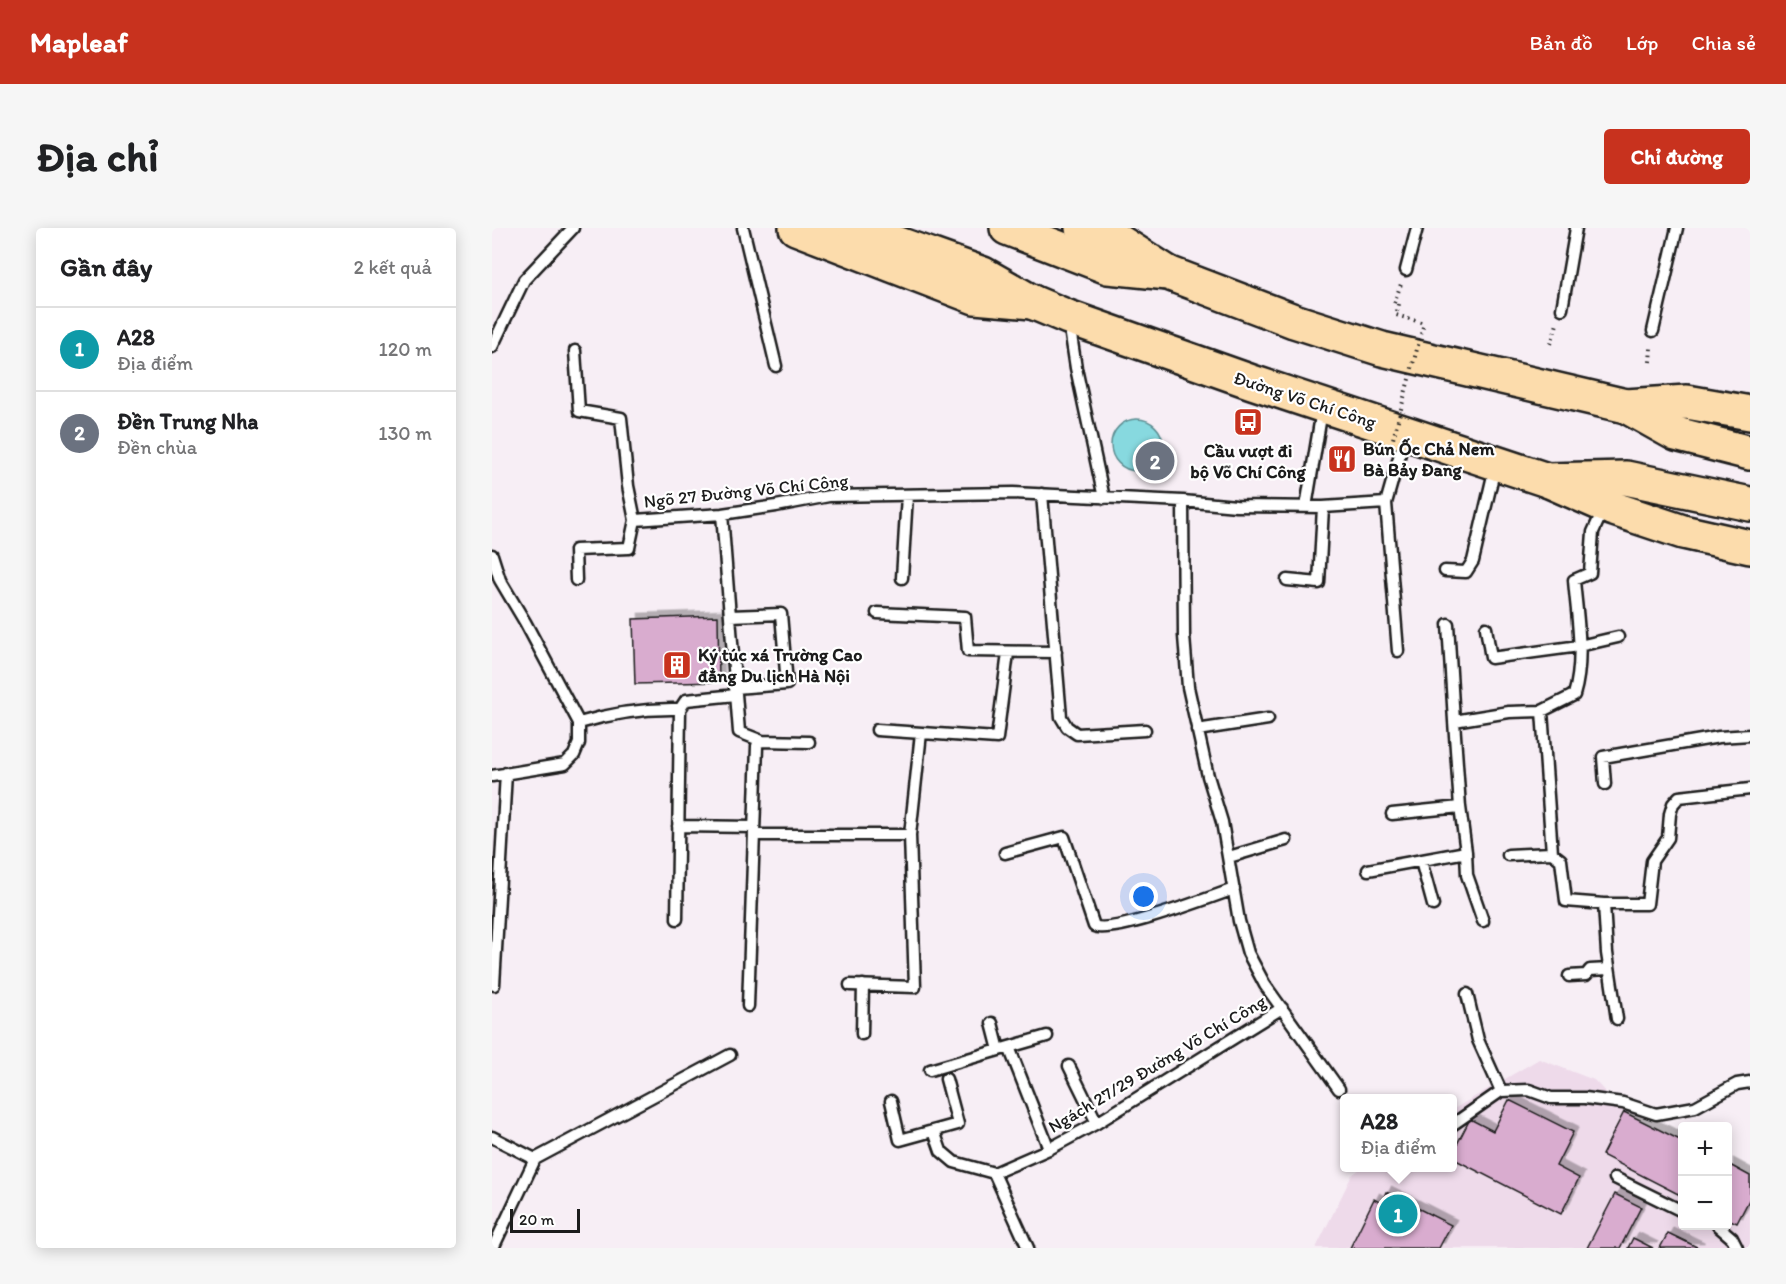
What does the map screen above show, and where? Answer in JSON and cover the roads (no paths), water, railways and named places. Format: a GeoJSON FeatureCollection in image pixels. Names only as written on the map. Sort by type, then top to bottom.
{"type":"FeatureCollection","features":[{"type":"Feature","properties":{"kind":"main road","name":"Đường Võ Chí Công"},"geometry":{"type":"LineString","coordinates":[[796,228],[975,297],[1032,302]]}},
{"type":"Feature","properties":{"kind":"main road","name":"Đường Võ Chí Công"},"geometry":{"type":"LineString","coordinates":[[854,228],[983,274],[1032,302],[1068,316],[1323,406],[1398,442],[1496,464],[1547,480],[1605,505],[1683,532],[1750,547]]}},
{"type":"Feature","properties":{"kind":"main road"},"geometry":{"type":"LineString","coordinates":[[1007,228],[1108,267],[1168,273]]}},
{"type":"Feature","properties":{"kind":"main road"},"geometry":{"type":"LineString","coordinates":[[1082,228],[1118,241],[1168,273],[1294,321],[1382,350],[1626,406],[1687,402],[1750,413]]}},
{"type":"Feature","properties":{"kind":"main road"},"geometry":{"type":"LineString","coordinates":[[1626,406],[1676,434],[1750,453]]}},
{"type":"Feature","properties":{"kind":"main road"},"geometry":{"type":"LineString","coordinates":[[1547,480],[1626,478],[1750,504]]}},
{"type":"Feature","properties":{"kind":"lane"},"geometry":{"type":"LineString","coordinates":[[492,348],[524,280],[573,228]]}},
{"type":"Feature","properties":{"kind":"lane"},"geometry":{"type":"LineString","coordinates":[[743,228],[777,366]]}},
{"type":"Feature","properties":{"kind":"lane"},"geometry":{"type":"LineString","coordinates":[[1406,270],[1417,228]]}},
{"type":"Feature","properties":{"kind":"lane"},"geometry":{"type":"LineString","coordinates":[[1562,309],[1576,228]]}},
{"type":"Feature","properties":{"kind":"lane"},"geometry":{"type":"LineString","coordinates":[[1653,331],[1677,228]]}},
{"type":"Feature","properties":{"kind":"lane"},"geometry":{"type":"LineString","coordinates":[[1068,316],[1076,368],[1104,498]]}},
{"type":"Feature","properties":{"kind":"lane","name":"Ngõ 27 Đường Võ Chí Công"},"geometry":{"type":"LineString","coordinates":[[574,351],[579,411],[621,418],[628,486],[635,520],[722,514],[829,496],[1013,493],[1183,501]]}},
{"type":"Feature","properties":{"kind":"lane"},"geometry":{"type":"LineString","coordinates":[[1306,507],[1323,406]]}},
{"type":"Feature","properties":{"kind":"lane"},"geometry":{"type":"LineString","coordinates":[[1398,442],[1386,503],[1398,651]]}},
{"type":"Feature","properties":{"kind":"lane"},"geometry":{"type":"LineString","coordinates":[[1445,571],[1466,572],[1473,561],[1496,464]]}},
{"type":"Feature","properties":{"kind":"lane"},"geometry":{"type":"LineString","coordinates":[[1042,494],[1061,717],[1071,731],[1086,734],[1145,730]]}},
{"type":"Feature","properties":{"kind":"lane"},"geometry":{"type":"LineString","coordinates":[[902,578],[907,495]]}},
{"type":"Feature","properties":{"kind":"lane"},"geometry":{"type":"LineString","coordinates":[[1183,501],[1236,506],[1306,507],[1386,503]]}},
{"type":"Feature","properties":{"kind":"lane","name":"Ngách 27/29 Đường Võ Chí Công"},"geometry":{"type":"LineString","coordinates":[[1183,501],[1184,636],[1188,687],[1222,822],[1239,921],[1248,953],[1265,985],[1339,1089]]}},
{"type":"Feature","properties":{"kind":"lane"},"geometry":{"type":"LineString","coordinates":[[1454,721],[1509,712],[1542,711],[1574,695],[1577,686],[1579,646],[1574,580],[1590,573],[1593,532],[1605,505]]}},
{"type":"Feature","properties":{"kind":"lane"},"geometry":{"type":"LineString","coordinates":[[1287,580],[1318,583],[1323,507]]}},
{"type":"Feature","properties":{"kind":"lane"},"geometry":{"type":"LineString","coordinates":[[722,514],[739,732],[762,741],[809,742]]}},
{"type":"Feature","properties":{"kind":"lane"},"geometry":{"type":"LineString","coordinates":[[576,580],[575,550],[629,548],[635,520]]}},
{"type":"Feature","properties":{"kind":"lane"},"geometry":{"type":"LineString","coordinates":[[492,555],[500,580],[579,723],[579,743],[574,755],[565,764],[492,776]]}},
{"type":"Feature","properties":{"kind":"lane"},"geometry":{"type":"LineString","coordinates":[[877,613],[965,617],[968,651],[1056,652]]}},
{"type":"Feature","properties":{"kind":"lane"},"geometry":{"type":"LineString","coordinates":[[676,919],[680,709],[686,700],[787,684],[781,614],[730,616]]}},
{"type":"Feature","properties":{"kind":"lane"},"geometry":{"type":"LineString","coordinates":[[1448,624],[1460,807],[1467,875],[1483,921]]}},
{"type":"Feature","properties":{"kind":"lane"},"geometry":{"type":"LineString","coordinates":[[1486,628],[1491,658],[1579,646],[1618,637]]}},
{"type":"Feature","properties":{"kind":"lane"},"geometry":{"type":"LineString","coordinates":[[877,730],[997,738],[1008,653]]}},
{"type":"Feature","properties":{"kind":"lane"},"geometry":{"type":"LineString","coordinates":[[579,723],[610,713],[659,708],[680,709]]}},
{"type":"Feature","properties":{"kind":"lane"},"geometry":{"type":"LineString","coordinates":[[1542,711],[1552,853]]}},
{"type":"Feature","properties":{"kind":"lane"},"geometry":{"type":"LineString","coordinates":[[1197,730],[1268,719]]}},
{"type":"Feature","properties":{"kind":"lane"},"geometry":{"type":"LineString","coordinates":[[850,985],[915,987],[910,835],[921,733]]}},
{"type":"Feature","properties":{"kind":"lane"},"geometry":{"type":"LineString","coordinates":[[1605,784],[1603,757],[1719,737],[1750,735]]}},
{"type":"Feature","properties":{"kind":"lane"},"geometry":{"type":"LineString","coordinates":[[748,1006],[757,746],[758,742],[762,741]]}},
{"type":"Feature","properties":{"kind":"lane"},"geometry":{"type":"LineString","coordinates":[[494,985],[506,773]]}},
{"type":"Feature","properties":{"kind":"lane"},"geometry":{"type":"LineString","coordinates":[[1508,855],[1552,853],[1561,860],[1566,901],[1647,904],[1652,861],[1668,838],[1670,814],[1679,796],[1750,789]]}},
{"type":"Feature","properties":{"kind":"lane"},"geometry":{"type":"LineString","coordinates":[[1392,814],[1460,807]]}},
{"type":"Feature","properties":{"kind":"lane"},"geometry":{"type":"LineString","coordinates":[[678,826],[754,831],[910,835]]}},
{"type":"Feature","properties":{"kind":"lane"},"geometry":{"type":"LineString","coordinates":[[1005,853],[1064,837],[1094,926],[1099,928],[1124,925],[1234,889]]}},
{"type":"Feature","properties":{"kind":"lane"},"geometry":{"type":"LineString","coordinates":[[1229,857],[1286,840]]}},
{"type":"Feature","properties":{"kind":"lane"},"geometry":{"type":"LineString","coordinates":[[1368,870],[1466,852]]}},
{"type":"Feature","properties":{"kind":"lane"},"geometry":{"type":"LineString","coordinates":[[1421,861],[1433,905]]}},
{"type":"Feature","properties":{"kind":"lane"},"geometry":{"type":"LineString","coordinates":[[1605,904],[1609,969],[1617,1019]]}},
{"type":"Feature","properties":{"kind":"lane"},"geometry":{"type":"LineString","coordinates":[[1569,976],[1586,975],[1590,970],[1609,969]]}},
{"type":"Feature","properties":{"kind":"lane"},"geometry":{"type":"LineString","coordinates":[[862,1034],[863,985]]}},
{"type":"Feature","properties":{"kind":"lane"},"geometry":{"type":"LineString","coordinates":[[1467,994],[1478,1040],[1501,1091]]}},
{"type":"Feature","properties":{"kind":"lane","name":"Ngách 27/29 Đường Võ Chí Công"},"geometry":{"type":"LineString","coordinates":[[994,1173],[1049,1149],[1097,1123],[1282,1008]]}},
{"type":"Feature","properties":{"kind":"lane"},"geometry":{"type":"LineString","coordinates":[[992,1023],[1049,1149]]}},
{"type":"Feature","properties":{"kind":"lane"},"geometry":{"type":"LineString","coordinates":[[930,1070],[1047,1036]]}},
{"type":"Feature","properties":{"kind":"lane"},"geometry":{"type":"LineString","coordinates":[[494,1248],[535,1159],[730,1055]]}},
{"type":"Feature","properties":{"kind":"lane"},"geometry":{"type":"LineString","coordinates":[[1070,1066],[1097,1123]]}},
{"type":"Feature","properties":{"kind":"lane"},"geometry":{"type":"LineString","coordinates":[[891,1101],[900,1140],[958,1124],[946,1079]]}},
{"type":"Feature","properties":{"kind":"lane"},"geometry":{"type":"LineString","coordinates":[[1457,1122],[1501,1091],[1529,1090],[1551,1098],[1585,1098],[1623,1103],[1656,1114],[1695,1107],[1737,1084],[1750,1082]]}},
{"type":"Feature","properties":{"kind":"lane"},"geometry":{"type":"LineString","coordinates":[[934,1131],[941,1151],[954,1162],[994,1173],[1028,1248]]}},
{"type":"Feature","properties":{"kind":"lane"},"geometry":{"type":"LineString","coordinates":[[492,1137],[535,1159]]}},
{"type":"Feature","properties":{"kind":"lane"},"geometry":{"type":"LineString","coordinates":[[1615,1178],[1678,1209]]}},
{"type":"Feature","properties":{"kind":"lane"},"geometry":{"type":"LineString","coordinates":[[1723,1230],[1732,1238],[1737,1248]]}},
{"type":"Feature","properties":{"kind":"water"},"geometry":{"type":"Polygon","coordinates":[[[1137,419],[1147,421],[1155,427],[1161,435],[1163,445],[1161,455],[1155,463],[1147,469],[1137,471],[1127,469],[1119,463],[1113,455],[1111,445],[1113,435],[1119,427],[1127,421],[1137,419]]]}},
{"type":"Feature","properties":{"kind":"place","name":"Cầu vượt đi bộ Võ Chí Công"},"geometry":{"type":"Point","coordinates":[1248,422]}},
{"type":"Feature","properties":{"kind":"place","name":"Bún Ốc Chả Nem Bà Bảy Đang"},"geometry":{"type":"Point","coordinates":[1342,459]}},
{"type":"Feature","properties":{"kind":"place","name":"Đền Trung Nha"},"geometry":{"type":"Point","coordinates":[1155,461]}},
{"type":"Feature","properties":{"kind":"place","name":"Ký túc xá Trường Cao đẳng Du lịch Hà Nội"},"geometry":{"type":"Point","coordinates":[677,665]}},
{"type":"Feature","properties":{"kind":"place","name":"A28"},"geometry":{"type":"Point","coordinates":[1398,1214]}}]}
